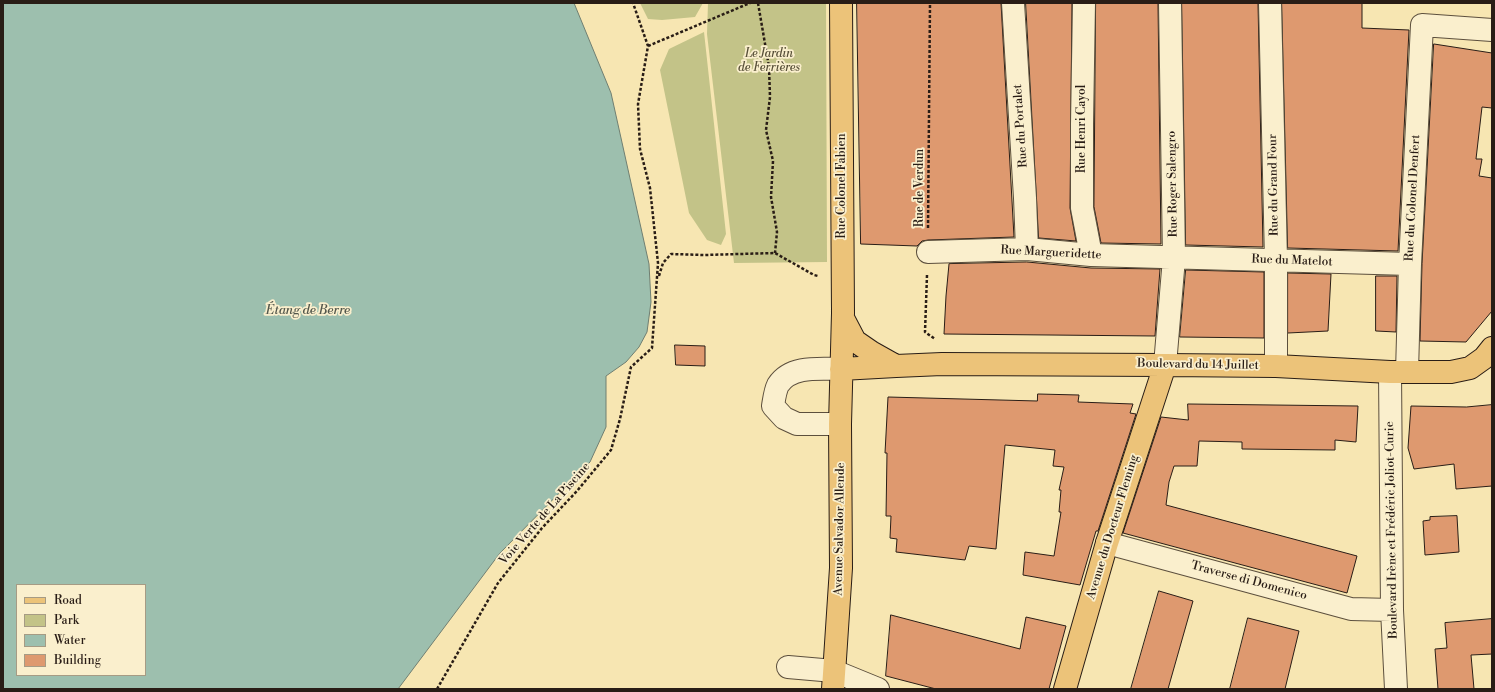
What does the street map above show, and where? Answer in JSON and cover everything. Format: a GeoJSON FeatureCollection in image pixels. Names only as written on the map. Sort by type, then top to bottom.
{"type":"FeatureCollection","features":[{"type":"Feature","properties":{"kind":"main road","name":"Rue Colonel Fabien"},"geometry":{"type":"LineString","coordinates":[[841,3],[843,278],[841,369]]}},
{"type":"Feature","properties":{"kind":"main road"},"geometry":{"type":"LineString","coordinates":[[843,317],[855,342],[896,366]]}},
{"type":"Feature","properties":{"kind":"main road","name":"Boulevard du 14 Juillet"},"geometry":{"type":"LineString","coordinates":[[841,369],[942,364],[1165,365],[1276,366],[1398,372],[1451,372],[1470,368],[1484,358],[1492,348]]}},
{"type":"Feature","properties":{"kind":"main road","name":"Avenue du Docteur Fleming"},"geometry":{"type":"LineString","coordinates":[[1065,689],[1107,543],[1165,365]]}},
{"type":"Feature","properties":{"kind":"main road","name":"Avenue Salvador Allende"},"geometry":{"type":"LineString","coordinates":[[834,680],[841,568],[841,369]]}},
{"type":"Feature","properties":{"kind":"street","name":"Rue du Portalet"},"geometry":{"type":"LineString","coordinates":[[1013,3],[1027,249]]}},
{"type":"Feature","properties":{"kind":"street","name":"Rue Henri Cayol"},"geometry":{"type":"LineString","coordinates":[[1084,3],[1082,208],[1091,255]]}},
{"type":"Feature","properties":{"kind":"street","name":"Rue Roger Salengro"},"geometry":{"type":"LineString","coordinates":[[1165,365],[1174,258],[1170,3]]}},
{"type":"Feature","properties":{"kind":"street","name":"Rue du Grand Four"},"geometry":{"type":"LineString","coordinates":[[1270,3],[1276,260],[1276,366]]}},
{"type":"Feature","properties":{"kind":"street","name":"Rue du Colonel Denfert"},"geometry":{"type":"LineString","coordinates":[[1398,372],[1410,264],[1422,25],[1492,30]]}},
{"type":"Feature","properties":{"kind":"street","name":"Rue Margueridette"},"geometry":{"type":"LineString","coordinates":[[928,252],[1027,249],[1091,255],[1174,258]]}},
{"type":"Feature","properties":{"kind":"street","name":"Rue du Matelot"},"geometry":{"type":"LineString","coordinates":[[1174,258],[1410,264]]}},
{"type":"Feature","properties":{"kind":"street"},"geometry":{"type":"LineString","coordinates":[[840,424],[797,424],[784,418],[772,406],[778,386],[787,376],[809,369],[841,369]]}},
{"type":"Feature","properties":{"kind":"street","name":"Boulevard Irène et Frédéric Joliot-Curie"},"geometry":{"type":"LineString","coordinates":[[1396,689],[1392,610],[1398,372]]}},
{"type":"Feature","properties":{"kind":"street","name":"Traverse di Domenico"},"geometry":{"type":"LineString","coordinates":[[1107,543],[1351,609],[1392,610]]}},
{"type":"Feature","properties":{"kind":"street"},"geometry":{"type":"LineString","coordinates":[[788,667],[834,680],[878,689]]}},
{"type":"Feature","properties":{"kind":"path"},"geometry":{"type":"LineString","coordinates":[[633,3],[648,46],[638,104],[640,149],[650,188],[658,263],[658,280]]}},
{"type":"Feature","properties":{"kind":"path"},"geometry":{"type":"LineString","coordinates":[[648,46],[750,3]]}},
{"type":"Feature","properties":{"kind":"path"},"geometry":{"type":"LineString","coordinates":[[758,3],[769,67],[770,98],[766,130],[773,161],[770,198],[777,232],[775,253]]}},
{"type":"Feature","properties":{"kind":"path","name":"Rue de Verdun"},"geometry":{"type":"LineString","coordinates":[[930,3],[928,252],[925,332],[942,344],[942,364]]}},
{"type":"Feature","properties":{"kind":"path"},"geometry":{"type":"LineString","coordinates":[[658,280],[663,263],[671,254],[704,255],[775,253],[814,275],[843,278]]}},
{"type":"Feature","properties":{"kind":"path","name":"Voie Verte de La Piscine"},"geometry":{"type":"LineString","coordinates":[[437,689],[498,583],[542,528],[578,491],[611,450],[620,419],[631,367],[652,348],[658,280]]}},
{"type":"Feature","properties":{"kind":"green space"},"geometry":{"type":"Polygon","coordinates":[[[640,3],[703,3],[695,17],[662,20],[648,19],[640,3]]]}},
{"type":"Feature","properties":{"kind":"green space","name":"Le Jardin de Ferrières"},"geometry":{"type":"Polygon","coordinates":[[[708,3],[826,3],[827,262],[734,263],[707,34],[708,3]]]}},
{"type":"Feature","properties":{"kind":"green space"},"geometry":{"type":"Polygon","coordinates":[[[704,32],[726,234],[721,245],[707,240],[689,213],[660,70],[669,49],[704,32]]]}},
{"type":"Feature","properties":{"kind":"water","name":"Étang de Berre"},"geometry":{"type":"Polygon","coordinates":[[[3,3],[574,3],[611,93],[649,264],[651,302],[647,332],[639,347],[626,362],[606,376],[606,427],[590,462],[500,553],[398,689],[3,689],[3,3]]]}},
{"type":"Feature","properties":{"kind":"building"},"geometry":{"type":"Polygon","coordinates":[[[857,3],[1001,3],[1014,237],[928,240],[922,241],[917,246],[861,244],[857,3]]]}},
{"type":"Feature","properties":{"kind":"building"},"geometry":{"type":"Polygon","coordinates":[[[1026,3],[1072,3],[1070,208],[1076,241],[1039,238],[1026,3]]]}},
{"type":"Feature","properties":{"kind":"building"},"geometry":{"type":"Polygon","coordinates":[[[1096,3],[1158,3],[1161,244],[1101,243],[1094,207],[1096,3]]]}},
{"type":"Feature","properties":{"kind":"building"},"geometry":{"type":"Polygon","coordinates":[[[1182,3],[1258,3],[1263,247],[1186,245],[1182,3]]]}},
{"type":"Feature","properties":{"kind":"building"},"geometry":{"type":"Polygon","coordinates":[[[1282,3],[1362,3],[1362,28],[1409,30],[1398,251],[1288,248],[1282,3]]]}},
{"type":"Feature","properties":{"kind":"building"},"geometry":{"type":"Polygon","coordinates":[[[1434,44],[1492,53],[1492,108],[1482,107],[1476,159],[1482,159],[1479,176],[1492,178],[1492,311],[1466,342],[1420,341],[1422,264],[1434,44]]]}},
{"type":"Feature","properties":{"kind":"building"},"geometry":{"type":"Polygon","coordinates":[[[1027,262],[1091,268],[1160,269],[1155,336],[944,334],[949,264],[1027,262]]]}},
{"type":"Feature","properties":{"kind":"building"},"geometry":{"type":"Polygon","coordinates":[[[1186,270],[1264,272],[1264,338],[1180,337],[1186,270]]]}},
{"type":"Feature","properties":{"kind":"building"},"geometry":{"type":"Polygon","coordinates":[[[1288,273],[1331,274],[1328,331],[1288,333],[1288,273]]]}},
{"type":"Feature","properties":{"kind":"building"},"geometry":{"type":"Polygon","coordinates":[[[1376,276],[1397,276],[1396,332],[1376,331],[1376,276]]]}},
{"type":"Feature","properties":{"kind":"building"},"geometry":{"type":"Polygon","coordinates":[[[675,345],[705,346],[705,366],[676,365],[675,345]]]}},
{"type":"Feature","properties":{"kind":"building"},"geometry":{"type":"Polygon","coordinates":[[[1038,394],[1079,395],[1078,402],[1133,404],[1130,413],[1136,414],[1098,531],[1096,531],[1080,585],[1023,575],[1025,552],[1054,556],[1061,512],[1059,512],[1061,490],[1059,490],[1064,467],[1053,466],[1055,450],[1005,445],[996,549],[969,546],[965,560],[896,552],[897,539],[890,538],[891,516],[886,516],[887,453],[885,453],[888,397],[1037,401],[1038,394]]]}},
{"type":"Feature","properties":{"kind":"building"},"geometry":{"type":"Polygon","coordinates":[[[1188,404],[1358,406],[1356,442],[1335,440],[1335,450],[1242,449],[1242,442],[1199,441],[1197,466],[1174,466],[1169,482],[1166,505],[1357,556],[1347,593],[1123,533],[1161,417],[1188,420],[1188,404]]]}},
{"type":"Feature","properties":{"kind":"building"},"geometry":{"type":"Polygon","coordinates":[[[1492,405],[1492,486],[1456,489],[1454,464],[1414,469],[1408,448],[1411,406],[1466,407],[1492,405]]]}},
{"type":"Feature","properties":{"kind":"building"},"geometry":{"type":"Polygon","coordinates":[[[1457,516],[1459,552],[1425,555],[1423,521],[1430,520],[1430,517],[1457,516]]]}},
{"type":"Feature","properties":{"kind":"building"},"geometry":{"type":"Polygon","coordinates":[[[1159,591],[1193,601],[1168,689],[1131,689],[1159,591]]]}},
{"type":"Feature","properties":{"kind":"building"},"geometry":{"type":"Polygon","coordinates":[[[891,615],[1020,649],[1026,617],[1066,626],[1049,689],[936,689],[886,676],[891,615]]]}},
{"type":"Feature","properties":{"kind":"building"},"geometry":{"type":"Polygon","coordinates":[[[1248,618],[1299,631],[1285,689],[1230,689],[1248,618]]]}},
{"type":"Feature","properties":{"kind":"building"},"geometry":{"type":"Polygon","coordinates":[[[1492,619],[1492,654],[1471,655],[1474,689],[1438,689],[1435,649],[1447,648],[1445,623],[1492,619]]]}}]}
